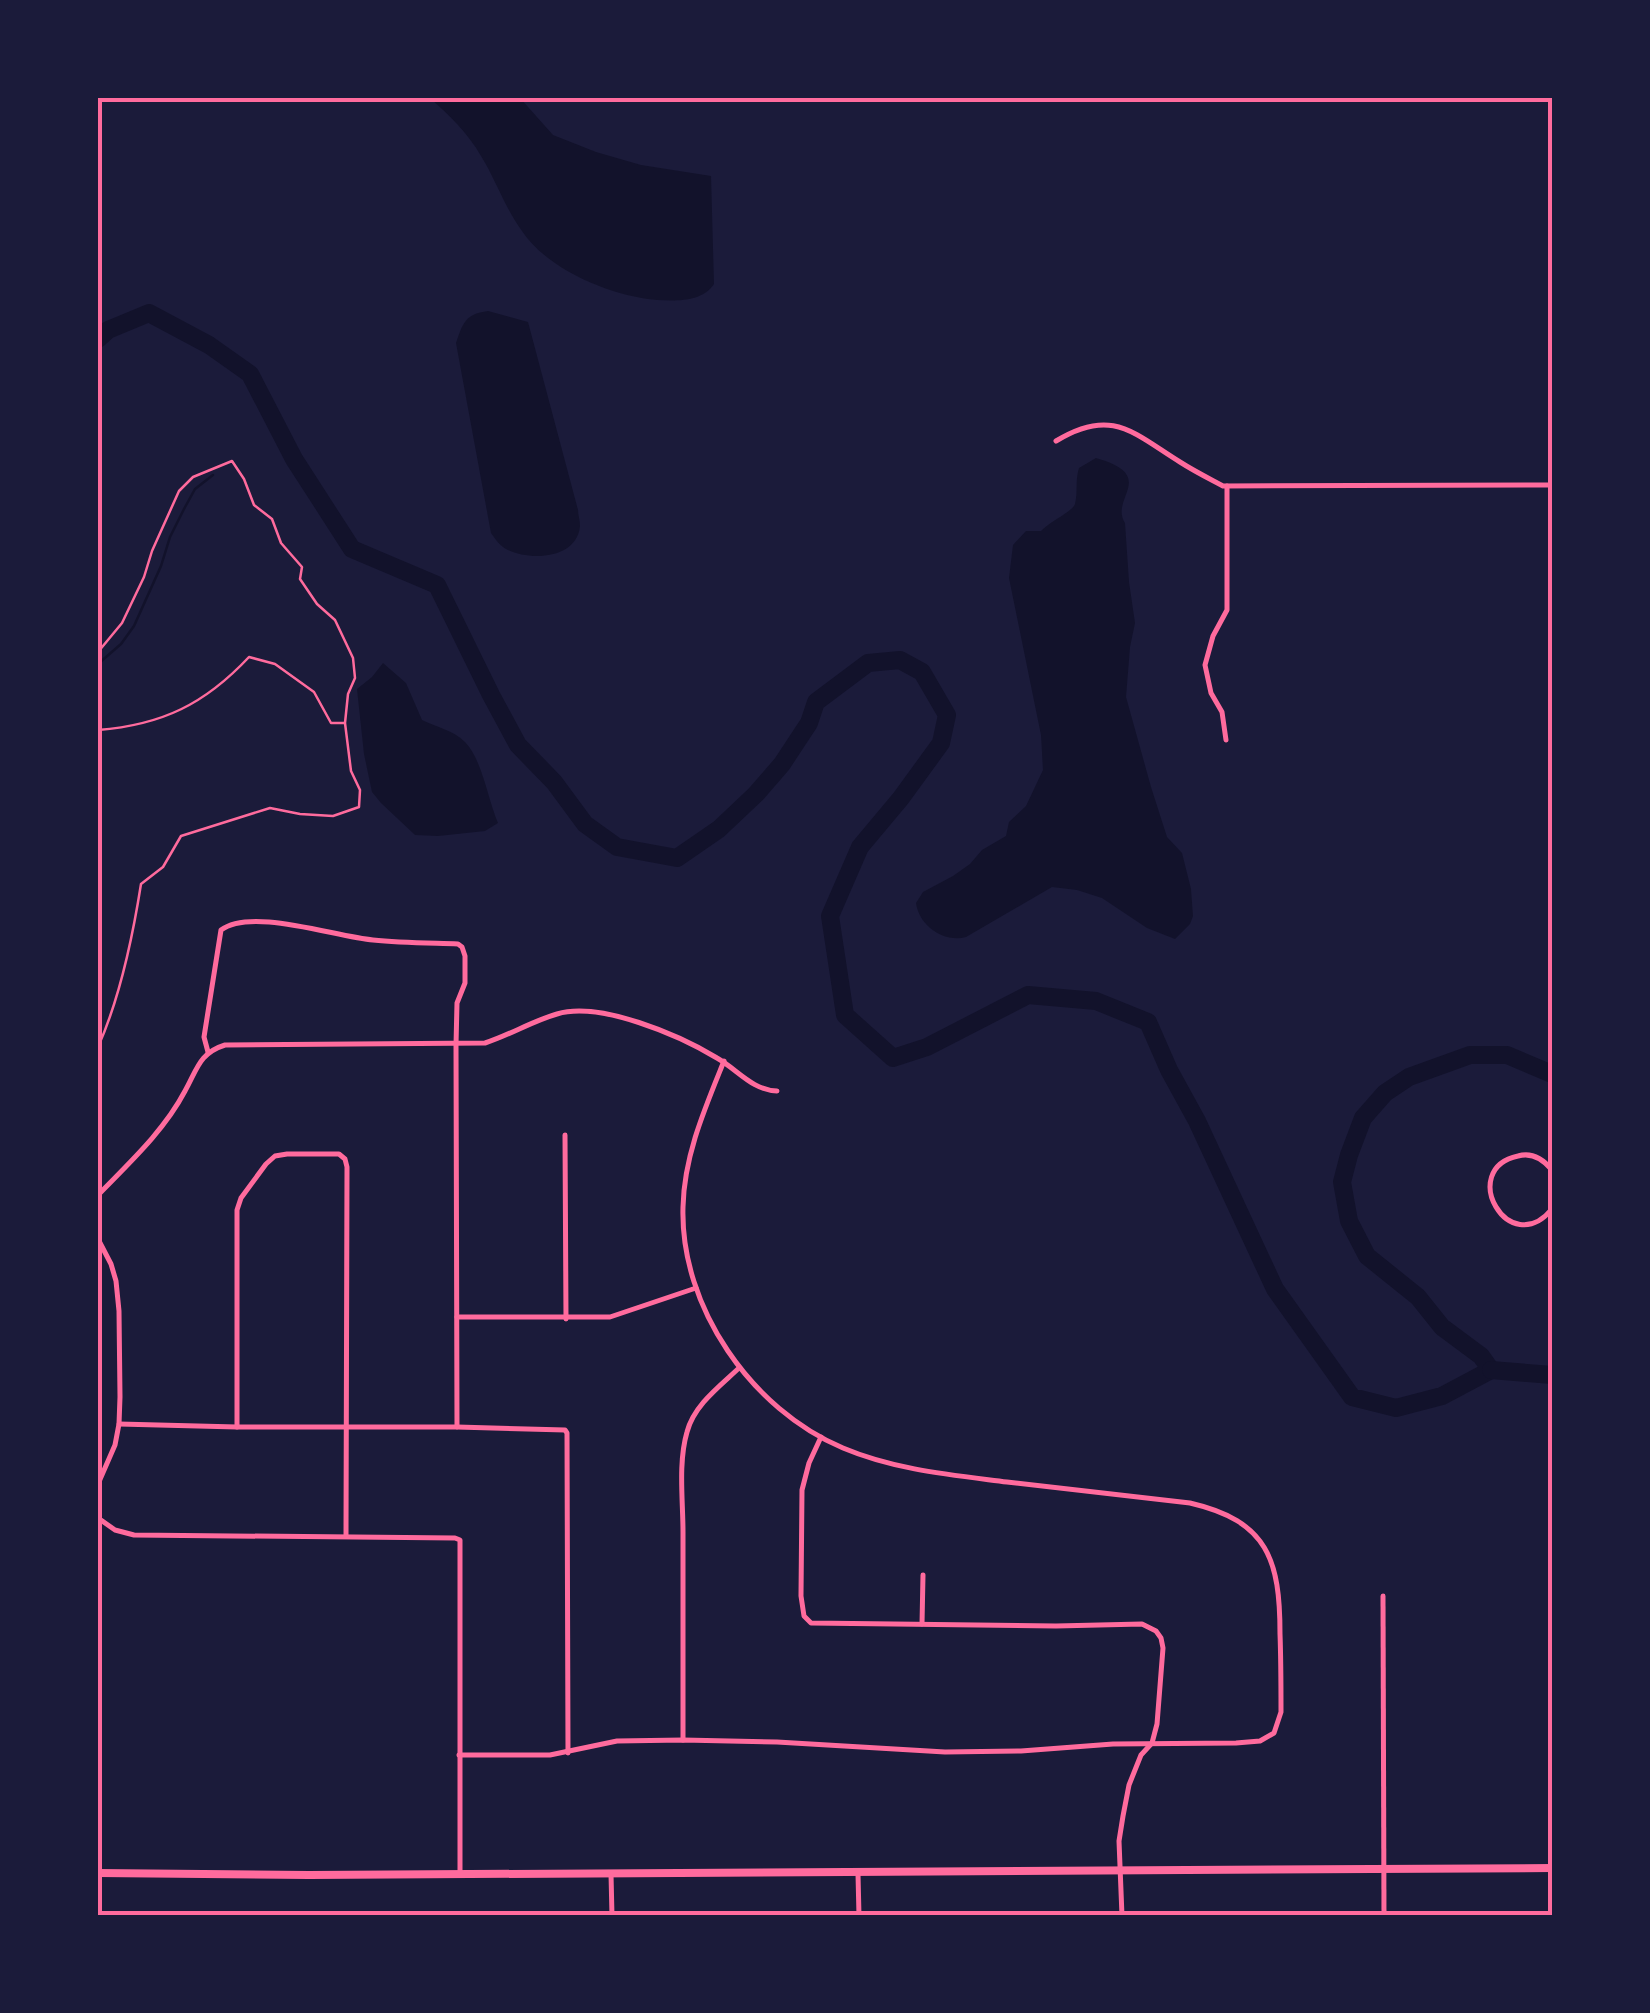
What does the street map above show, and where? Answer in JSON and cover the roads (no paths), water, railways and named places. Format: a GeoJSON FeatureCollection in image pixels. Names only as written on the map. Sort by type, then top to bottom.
{"type":"FeatureCollection","features":[{"type":"Feature","properties":{"kind":"main road"},"geometry":{"type":"LineString","coordinates":[[98,1873],[1552,1868]]}},
{"type":"Feature","properties":{"kind":"street"},"geometry":{"type":"LineString","coordinates":[[1056,440],[1072,431],[1113,425],[1130,430],[1222,486],[1552,485]]}},
{"type":"Feature","properties":{"kind":"street"},"geometry":{"type":"LineString","coordinates":[[1226,740],[1222,712],[1211,694],[1205,665],[1213,636],[1227,610],[1227,486]]}},
{"type":"Feature","properties":{"kind":"street"},"geometry":{"type":"LineString","coordinates":[[208,1052],[204,1037],[225,926],[304,925],[372,940],[462,946],[465,983],[457,1002],[456,1045],[457,1427]]}},
{"type":"Feature","properties":{"kind":"street"},"geometry":{"type":"LineString","coordinates":[[98,1195],[177,1106],[201,1060],[225,1044],[485,1044],[554,1014],[594,1010],[696,1046],[724,1061],[756,1086],[777,1091]]}},
{"type":"Feature","properties":{"kind":"street"},"geometry":{"type":"LineString","coordinates":[[459,1754],[550,1755],[618,1740],[777,1742],[945,1752],[1217,1744],[1260,1740],[1274,1733],[1279,1722],[1280,1604],[1276,1573],[1272,1560],[1239,1521],[1190,1502],[939,1473],[871,1458],[821,1438],[760,1391],[718,1334],[696,1288],[684,1241],[686,1170],[700,1118],[724,1061]]}},
{"type":"Feature","properties":{"kind":"street"},"geometry":{"type":"LineString","coordinates":[[565,1134],[566,1318]]}},
{"type":"Feature","properties":{"kind":"street"},"geometry":{"type":"LineString","coordinates":[[237,1428],[237,1210],[275,1156],[342,1156],[347,1167],[346,1536]]}},
{"type":"Feature","properties":{"kind":"street"},"geometry":{"type":"LineString","coordinates":[[1551,1213],[1530,1224],[1506,1219],[1491,1199],[1490,1185],[1500,1164],[1513,1156],[1539,1158],[1552,1170]]}},
{"type":"Feature","properties":{"kind":"street"},"geometry":{"type":"LineString","coordinates":[[98,1239],[111,1264],[119,1311],[119,1424],[115,1446],[98,1484]]}},
{"type":"Feature","properties":{"kind":"street"},"geometry":{"type":"LineString","coordinates":[[457,1316],[610,1317],[696,1288]]}},
{"type":"Feature","properties":{"kind":"street"},"geometry":{"type":"LineString","coordinates":[[683,1740],[683,1485],[687,1432],[708,1398],[740,1367]]}},
{"type":"Feature","properties":{"kind":"street"},"geometry":{"type":"LineString","coordinates":[[119,1424],[564,1430],[568,1753]]}},
{"type":"Feature","properties":{"kind":"street"},"geometry":{"type":"LineString","coordinates":[[821,1438],[804,1478],[802,1596],[804,1616],[811,1623],[1142,1624],[1161,1638],[1164,1648],[1157,1724],[1152,1743],[1141,1755],[1130,1785],[1119,1841],[1122,1916]]}},
{"type":"Feature","properties":{"kind":"street"},"geometry":{"type":"LineString","coordinates":[[98,1518],[115,1530],[134,1535],[460,1540],[460,1873]]}},
{"type":"Feature","properties":{"kind":"street"},"geometry":{"type":"LineString","coordinates":[[922,1575],[922,1624]]}},
{"type":"Feature","properties":{"kind":"street"},"geometry":{"type":"LineString","coordinates":[[1383,1596],[1384,1916]]}},
{"type":"Feature","properties":{"kind":"street"},"geometry":{"type":"LineString","coordinates":[[858,1872],[859,1916]]}},
{"type":"Feature","properties":{"kind":"street"},"geometry":{"type":"LineString","coordinates":[[611,1873],[612,1916]]}},
{"type":"Feature","properties":{"kind":"waterway"},"geometry":{"type":"LineString","coordinates":[[98,339],[108,330],[149,313],[209,345],[250,374],[294,459],[352,549],[437,585],[518,745],[554,782],[585,824],[617,847],[677,858],[719,829],[756,794],[809,723],[816,702],[868,663],[900,660],[922,672],[947,715],[941,743],[860,847],[830,916],[845,1015],[893,1058],[927,1047],[1028,995],[1096,1001],[1148,1022],[1275,1289],[1352,1397],[1396,1408],[1442,1396],[1491,1370],[1481,1356],[1442,1327],[1418,1297],[1367,1256],[1349,1221],[1342,1182],[1363,1118],[1385,1093],[1409,1077],[1470,1055],[1507,1055],[1552,1074]]}},
{"type":"Feature","properties":{"kind":"waterway"},"geometry":{"type":"LineString","coordinates":[[98,664],[134,626],[184,509],[195,489],[213,475]]}},
{"type":"Feature","properties":{"kind":"waterway"},"geometry":{"type":"LineString","coordinates":[[1491,1370],[1552,1375]]}}]}
